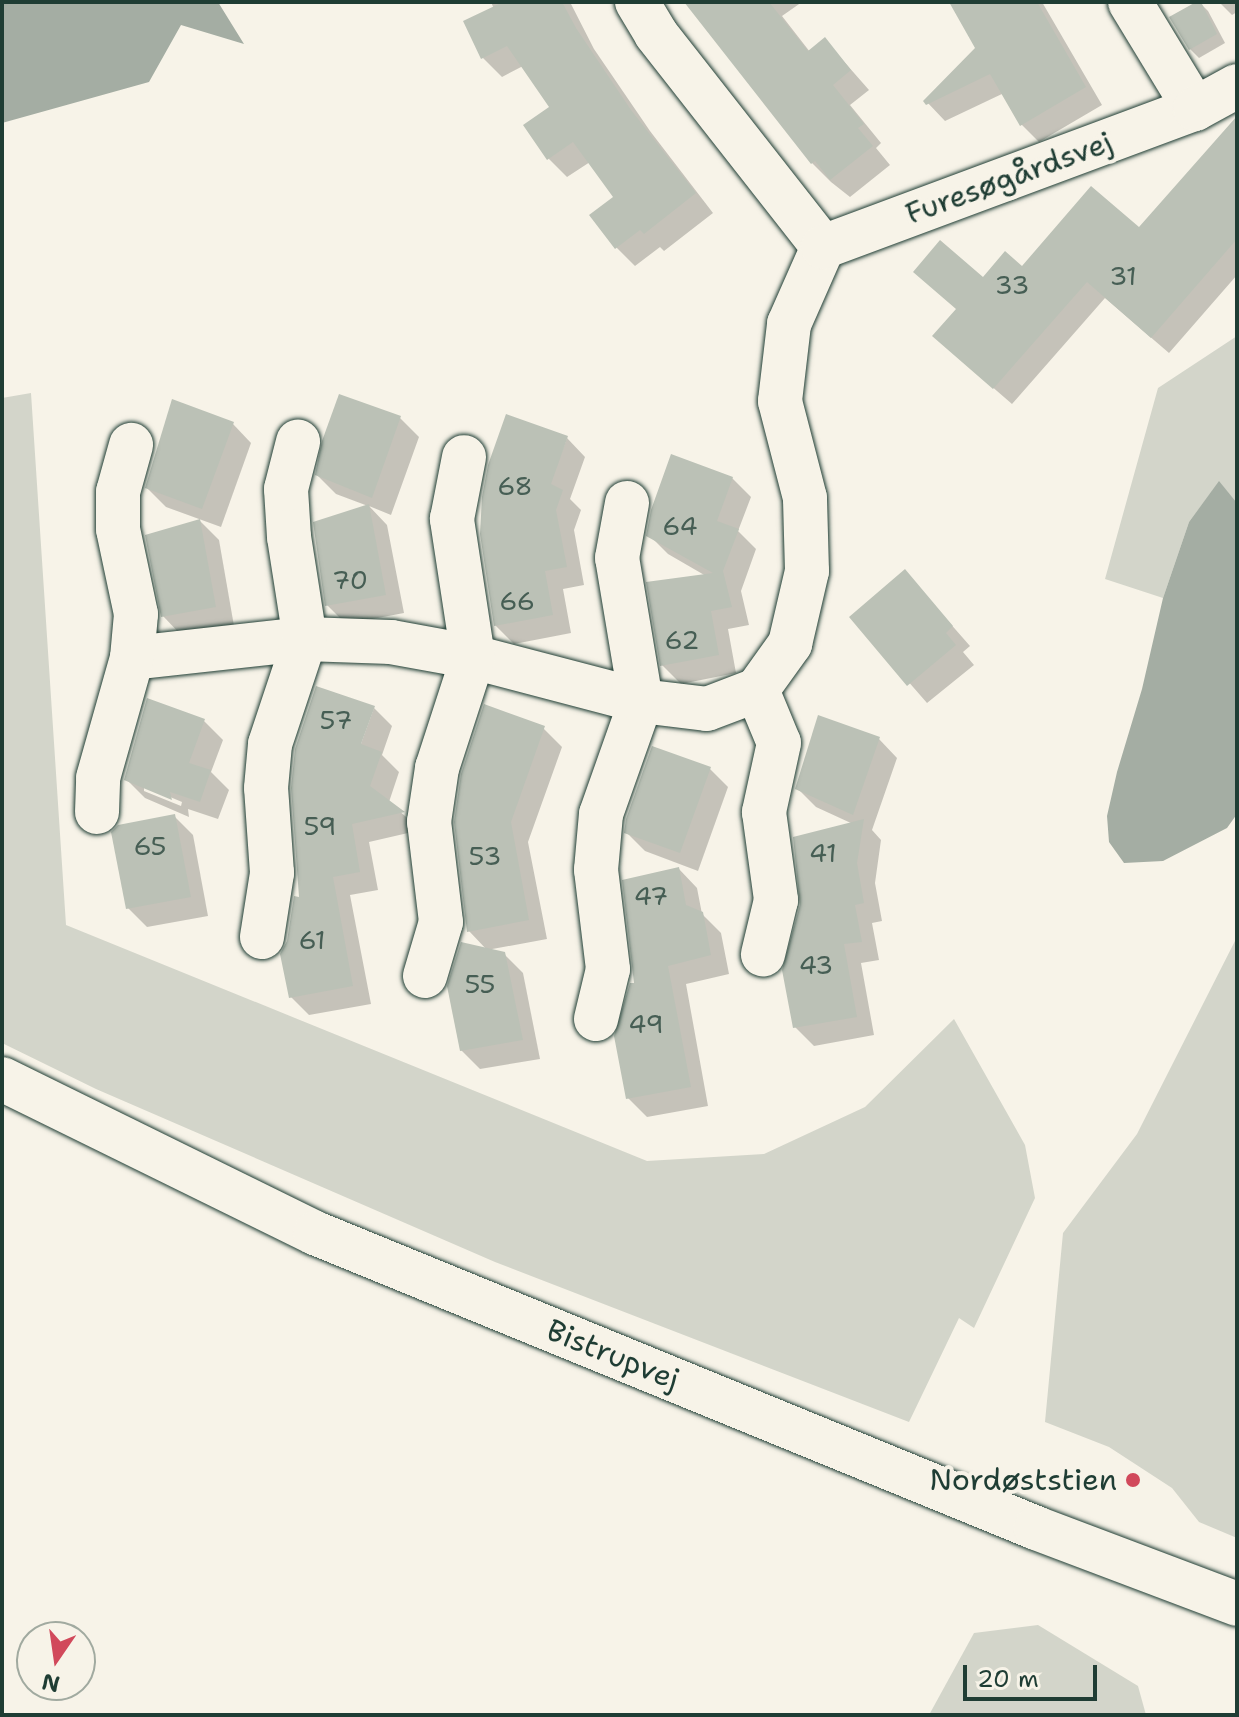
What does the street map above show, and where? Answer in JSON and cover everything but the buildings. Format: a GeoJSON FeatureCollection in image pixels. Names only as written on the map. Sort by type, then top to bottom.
{"type":"FeatureCollection","features":[{"type":"Feature","properties":{"kind":"street"},"geometry":{"type":"LineString","coordinates":[[132,658],[305,639],[391,642],[473,657],[641,701],[707,709],[757,690],[790,644],[807,571],[805,498],[780,401],[789,324],[823,247],[656,34],[637,2]]}},
{"type":"Feature","properties":{"kind":"street"},"geometry":{"type":"LineString","coordinates":[[1130,2],[1195,109]]}},
{"type":"Feature","properties":{"kind":"street","name":"Furesøgårdsvej"},"geometry":{"type":"LineString","coordinates":[[823,247],[1195,109],[1237,86]]}},
{"type":"Feature","properties":{"kind":"street"},"geometry":{"type":"LineString","coordinates":[[262,937],[272,873],[266,788],[270,744],[305,639],[289,537],[286,489],[298,442]]}},
{"type":"Feature","properties":{"kind":"street"},"geometry":{"type":"LineString","coordinates":[[97,812],[98,778],[132,658],[136,614],[118,529],[118,492],[131,445]]}},
{"type":"Feature","properties":{"kind":"street"},"geometry":{"type":"LineString","coordinates":[[425,976],[441,922],[429,822],[437,768],[473,657],[452,519],[464,457]]}},
{"type":"Feature","properties":{"kind":"street"},"geometry":{"type":"LineString","coordinates":[[596,1019],[608,969],[596,870],[601,814],[641,701],[617,558],[627,503]]}},
{"type":"Feature","properties":{"kind":"street"},"geometry":{"type":"LineString","coordinates":[[757,690],[779,743],[764,812],[776,900],[763,954]]}},
{"type":"Feature","properties":{"kind":"street","name":"Bistrupvej"},"geometry":{"type":"LineString","coordinates":[[2,1079],[315,1233],[1036,1528],[1237,1604]]}},
{"type":"Feature","properties":{"kind":"shaded area"},"geometry":{"type":"Polygon","coordinates":[[[2,2],[218,2],[244,44],[181,25],[149,82],[2,123],[2,2]]]}},
{"type":"Feature","properties":{"kind":"shaded area"},"geometry":{"type":"Polygon","coordinates":[[[1237,336],[1237,503],[1219,482],[1189,522],[1163,598],[1105,579],[1158,388],[1237,336]]]}},
{"type":"Feature","properties":{"kind":"shaded area"},"geometry":{"type":"Polygon","coordinates":[[[31,393],[66,925],[647,1161],[764,1154],[865,1107],[954,1019],[1025,1145],[1035,1198],[974,1328],[959,1318],[909,1422],[495,1262],[96,1089],[2,1043],[2,398],[31,393]]]}},
{"type":"Feature","properties":{"kind":"shaded area"},"geometry":{"type":"Polygon","coordinates":[[[1219,481],[1237,503],[1237,814],[1227,828],[1163,861],[1124,863],[1109,842],[1107,816],[1117,772],[1142,689],[1163,598],[1189,522],[1219,481]]]}},
{"type":"Feature","properties":{"kind":"shaded area"},"geometry":{"type":"Polygon","coordinates":[[[1237,937],[1237,1538],[1199,1522],[1172,1488],[1109,1447],[1045,1422],[1063,1233],[1137,1134],[1237,937]]]}},
{"type":"Feature","properties":{"kind":"shaded area"},"geometry":{"type":"Polygon","coordinates":[[[1038,1625],[1138,1686],[1146,1715],[929,1715],[974,1633],[1038,1625]]]}},
{"type":"Feature","properties":{"kind":"place","name":"Nordøststien"},"geometry":{"type":"Point","coordinates":[1133,1480]}}]}
